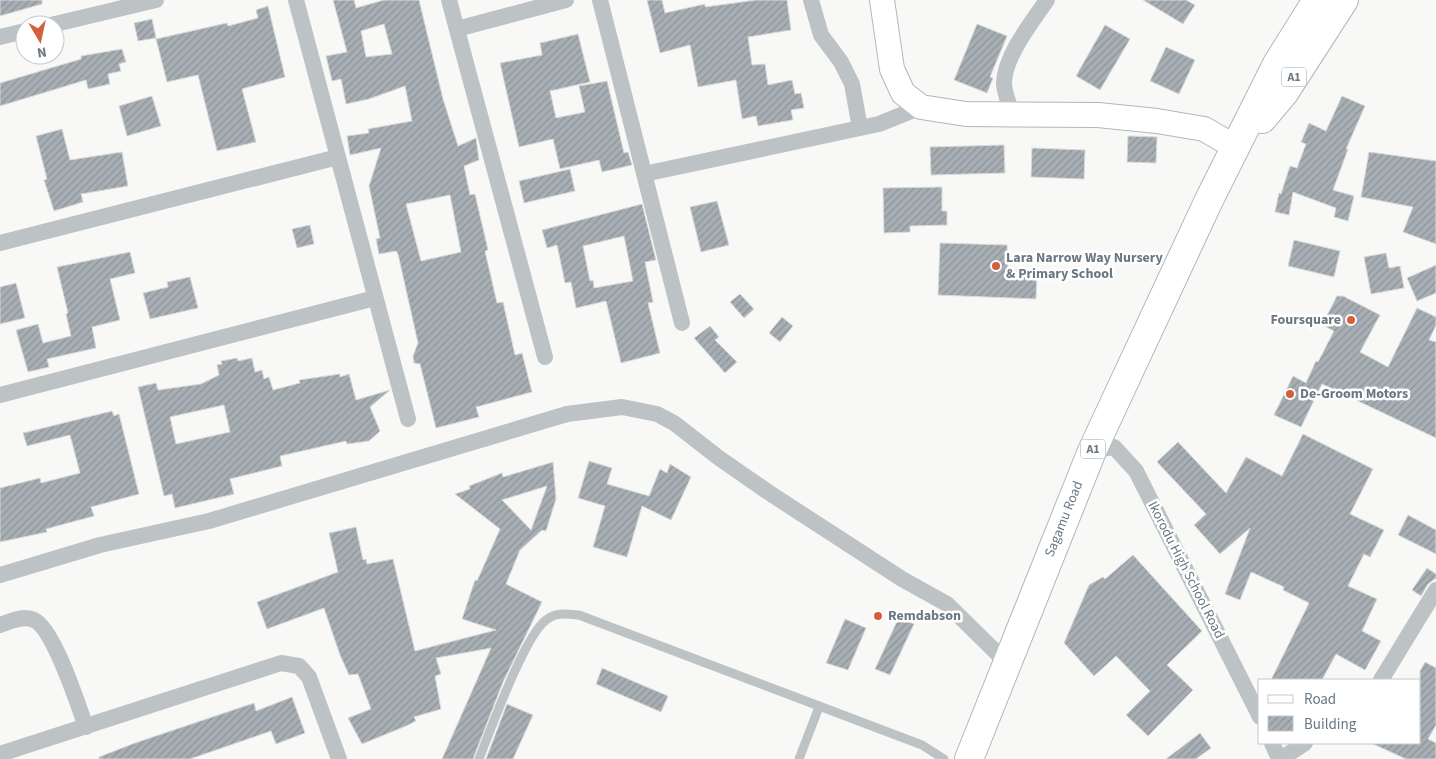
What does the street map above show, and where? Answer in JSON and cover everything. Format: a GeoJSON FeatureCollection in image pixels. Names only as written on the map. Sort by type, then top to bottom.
{"type":"FeatureCollection","features":[{"type":"Feature","properties":{"kind":"highway","name":"Sagamu Road"},"geometry":{"type":"LineString","coordinates":[[969,759],[1006,662],[1092,451],[1209,200],[1237,148],[1284,93],[1335,1]]}},
{"type":"Feature","properties":{"kind":"street"},"geometry":{"type":"LineString","coordinates":[[65,22],[156,0]]}},
{"type":"Feature","properties":{"kind":"street"},"geometry":{"type":"LineString","coordinates":[[296,0],[408,419]]}},
{"type":"Feature","properties":{"kind":"street"},"geometry":{"type":"LineString","coordinates":[[449,0],[546,357]]}},
{"type":"Feature","properties":{"kind":"street"},"geometry":{"type":"LineString","coordinates":[[457,29],[566,0]]}},
{"type":"Feature","properties":{"kind":"street"},"geometry":{"type":"LineString","coordinates":[[600,0],[682,323]]}},
{"type":"Feature","properties":{"kind":"street"},"geometry":{"type":"LineString","coordinates":[[811,0],[821,36],[841,62],[852,84],[860,128]]}},
{"type":"Feature","properties":{"kind":"street"},"geometry":{"type":"LineString","coordinates":[[882,0],[892,69],[903,93],[921,107],[966,114],[1012,113],[1098,116],[1156,121],[1204,128],[1237,148]]}},
{"type":"Feature","properties":{"kind":"street"},"geometry":{"type":"LineString","coordinates":[[1012,113],[1004,83],[1009,64],[1019,41],[1047,0]]}},
{"type":"Feature","properties":{"kind":"street"},"geometry":{"type":"LineString","coordinates":[[0,37],[15,33]]}},
{"type":"Feature","properties":{"kind":"street"},"geometry":{"type":"LineString","coordinates":[[644,174],[879,124],[921,107]]}},
{"type":"Feature","properties":{"kind":"street"},"geometry":{"type":"LineString","coordinates":[[0,243],[338,157]]}},
{"type":"Feature","properties":{"kind":"street"},"geometry":{"type":"LineString","coordinates":[[0,396],[375,298]]}},
{"type":"Feature","properties":{"kind":"street"},"geometry":{"type":"LineString","coordinates":[[0,575],[100,545],[218,518],[567,414],[622,407],[657,414],[674,423],[719,458],[778,499],[902,579],[947,604],[1006,662]]}},
{"type":"Feature","properties":{"kind":"street","name":"Ikorodu High School Road"},"geometry":{"type":"LineString","coordinates":[[1092,451],[1114,447],[1136,471],[1258,713]]}},
{"type":"Feature","properties":{"kind":"street"},"geometry":{"type":"LineString","coordinates":[[1382,679],[1436,590]]}},
{"type":"Feature","properties":{"kind":"street"},"geometry":{"type":"LineString","coordinates":[[0,624],[21,618],[32,619],[39,623],[59,657],[86,727]]}},
{"type":"Feature","properties":{"kind":"street"},"geometry":{"type":"LineString","coordinates":[[0,754],[281,662],[299,666],[309,677],[339,759]]}},
{"type":"Feature","properties":{"kind":"street"},"geometry":{"type":"LineString","coordinates":[[1272,744],[1280,759],[1303,744]]}},
{"type":"Feature","properties":{"kind":"lane"},"geometry":{"type":"LineString","coordinates":[[479,759],[497,713],[534,633],[545,620],[558,614],[579,614],[819,707],[922,744],[944,759]]}},
{"type":"Feature","properties":{"kind":"lane"},"geometry":{"type":"LineString","coordinates":[[799,759],[819,707]]}},
{"type":"Feature","properties":{"kind":"building"},"geometry":{"type":"Polygon","coordinates":[[[0,0],[42,0],[42,4],[0,16],[0,0]]]}},
{"type":"Feature","properties":{"kind":"building"},"geometry":{"type":"Polygon","coordinates":[[[333,0],[354,0],[356,8],[384,0],[419,0],[443,99],[458,146],[476,138],[479,160],[464,166],[470,195],[475,194],[488,250],[485,251],[497,303],[503,302],[515,355],[522,353],[532,392],[476,407],[479,417],[436,428],[420,364],[414,363],[413,356],[418,343],[398,254],[396,251],[379,254],[376,239],[380,238],[369,186],[381,148],[350,155],[347,136],[369,133],[368,129],[412,121],[405,86],[369,99],[346,104],[341,79],[332,81],[326,56],[347,52],[333,0]],[[384,24],[361,31],[366,57],[392,54],[384,24]],[[450,195],[406,204],[421,261],[461,252],[450,195]]]}},
{"type":"Feature","properties":{"kind":"building"},"geometry":{"type":"Polygon","coordinates":[[[647,0],[662,0],[665,13],[705,4],[705,7],[756,0],[787,0],[791,30],[748,37],[752,65],[765,64],[768,85],[792,80],[795,94],[801,93],[804,108],[791,110],[793,120],[758,126],[756,116],[742,119],[736,80],[698,87],[690,45],[660,53],[647,0]]]}},
{"type":"Feature","properties":{"kind":"building"},"geometry":{"type":"Polygon","coordinates":[[[1143,0],[1186,0],[1195,5],[1183,24],[1143,0]]]}},
{"type":"Feature","properties":{"kind":"building"},"geometry":{"type":"Polygon","coordinates":[[[268,6],[285,77],[242,89],[256,142],[217,151],[198,75],[167,82],[156,39],[227,23],[228,26],[258,18],[256,10],[268,6]]]}},
{"type":"Feature","properties":{"kind":"building"},"geometry":{"type":"Polygon","coordinates":[[[152,19],[156,38],[138,41],[134,23],[152,19]]]}},
{"type":"Feature","properties":{"kind":"building"},"geometry":{"type":"Polygon","coordinates":[[[977,24],[1007,36],[990,77],[993,78],[987,93],[954,80],[977,24]]]}},
{"type":"Feature","properties":{"kind":"building"},"geometry":{"type":"Polygon","coordinates":[[[1105,25],[1130,39],[1100,90],[1076,76],[1105,25]]]}},
{"type":"Feature","properties":{"kind":"building"},"geometry":{"type":"Polygon","coordinates":[[[578,34],[590,82],[550,91],[556,118],[585,112],[579,86],[607,81],[624,153],[628,152],[632,165],[602,172],[599,160],[560,169],[553,139],[519,147],[500,63],[542,55],[540,43],[578,34]]]}},
{"type":"Feature","properties":{"kind":"building"},"geometry":{"type":"Polygon","coordinates":[[[1166,47],[1195,60],[1179,94],[1150,81],[1166,47]]]}},
{"type":"Feature","properties":{"kind":"building"},"geometry":{"type":"Polygon","coordinates":[[[122,49],[126,62],[119,64],[121,71],[108,74],[110,84],[88,89],[86,80],[0,106],[0,83],[65,65],[81,59],[81,56],[122,49]]]}},
{"type":"Feature","properties":{"kind":"building"},"geometry":{"type":"Polygon","coordinates":[[[152,96],[161,126],[127,136],[119,106],[152,96]]]}},
{"type":"Feature","properties":{"kind":"building"},"geometry":{"type":"Polygon","coordinates":[[[1342,96],[1365,106],[1346,149],[1348,149],[1333,190],[1354,196],[1348,221],[1334,217],[1336,208],[1293,192],[1289,215],[1275,212],[1279,193],[1281,194],[1290,166],[1297,168],[1306,144],[1301,142],[1309,123],[1326,131],[1342,96]]]}},
{"type":"Feature","properties":{"kind":"building"},"geometry":{"type":"Polygon","coordinates":[[[62,129],[70,160],[122,152],[128,186],[81,194],[83,202],[54,211],[44,180],[47,179],[36,136],[62,129]]]}},
{"type":"Feature","properties":{"kind":"building"},"geometry":{"type":"Polygon","coordinates":[[[1128,136],[1157,137],[1156,163],[1127,162],[1128,136]]]}},
{"type":"Feature","properties":{"kind":"building"},"geometry":{"type":"Polygon","coordinates":[[[1004,145],[1005,173],[931,175],[930,147],[1004,145]]]}},
{"type":"Feature","properties":{"kind":"building"},"geometry":{"type":"Polygon","coordinates":[[[1032,148],[1085,150],[1084,179],[1031,177],[1032,148]]]}},
{"type":"Feature","properties":{"kind":"building"},"geometry":{"type":"Polygon","coordinates":[[[1369,152],[1436,161],[1436,244],[1403,232],[1413,207],[1361,197],[1369,152]]]}},
{"type":"Feature","properties":{"kind":"building"},"geometry":{"type":"Polygon","coordinates":[[[570,169],[575,191],[524,203],[519,181],[570,169]]]}},
{"type":"Feature","properties":{"kind":"building"},"geometry":{"type":"Polygon","coordinates":[[[942,187],[942,211],[947,211],[947,225],[910,226],[910,232],[884,233],[883,188],[942,187]]]}},
{"type":"Feature","properties":{"kind":"building"},"geometry":{"type":"Polygon","coordinates":[[[717,201],[729,245],[701,252],[690,207],[717,201]]]}},
{"type":"Feature","properties":{"kind":"building"},"geometry":{"type":"Polygon","coordinates":[[[642,204],[656,260],[645,262],[653,302],[648,303],[660,353],[621,363],[606,301],[576,308],[571,282],[565,283],[557,245],[547,248],[542,230],[642,204]],[[624,236],[583,246],[590,281],[593,280],[594,288],[633,281],[624,236]]]}},
{"type":"Feature","properties":{"kind":"building"},"geometry":{"type":"Polygon","coordinates":[[[310,225],[314,244],[297,248],[292,229],[310,225]]]}},
{"type":"Feature","properties":{"kind":"building"},"geometry":{"type":"Polygon","coordinates":[[[1294,240],[1340,251],[1334,277],[1288,266],[1294,240]]]}},
{"type":"Feature","properties":{"kind":"building"},"geometry":{"type":"Polygon","coordinates":[[[940,243],[1007,245],[1008,270],[1037,271],[1036,299],[938,295],[940,243]]]}},
{"type":"Feature","properties":{"kind":"building"},"geometry":{"type":"Polygon","coordinates":[[[130,252],[135,273],[110,279],[120,320],[92,327],[96,348],[47,359],[49,367],[28,372],[16,330],[38,324],[43,343],[71,336],[66,314],[68,313],[57,267],[130,252]]]}},
{"type":"Feature","properties":{"kind":"building"},"geometry":{"type":"Polygon","coordinates":[[[1386,253],[1389,268],[1400,266],[1404,288],[1371,294],[1364,257],[1386,253]]]}},
{"type":"Feature","properties":{"kind":"building"},"geometry":{"type":"Polygon","coordinates":[[[1436,265],[1436,293],[1417,301],[1407,278],[1436,265]]]}},
{"type":"Feature","properties":{"kind":"building"},"geometry":{"type":"Polygon","coordinates":[[[190,277],[198,308],[150,319],[143,293],[168,287],[167,282],[190,277]]]}},
{"type":"Feature","properties":{"kind":"building"},"geometry":{"type":"Polygon","coordinates":[[[16,283],[25,318],[0,324],[0,287],[16,283]]]}},
{"type":"Feature","properties":{"kind":"building"},"geometry":{"type":"Polygon","coordinates":[[[740,294],[754,309],[744,318],[730,302],[740,294]]]}},
{"type":"Feature","properties":{"kind":"building"},"geometry":{"type":"Polygon","coordinates":[[[1337,296],[1343,296],[1380,315],[1360,352],[1388,367],[1417,308],[1436,317],[1436,325],[1429,340],[1436,342],[1436,438],[1322,384],[1301,427],[1274,415],[1293,376],[1306,383],[1316,361],[1318,362],[1334,331],[1322,325],[1337,296]]]}},
{"type":"Feature","properties":{"kind":"building"},"geometry":{"type":"Polygon","coordinates":[[[782,317],[793,326],[780,342],[769,333],[782,317]]]}},
{"type":"Feature","properties":{"kind":"building"},"geometry":{"type":"Polygon","coordinates":[[[710,326],[719,337],[715,340],[737,362],[725,373],[694,338],[710,326]]]}},
{"type":"Feature","properties":{"kind":"building"},"geometry":{"type":"Polygon","coordinates":[[[237,358],[238,361],[252,358],[255,372],[262,370],[264,379],[269,377],[273,390],[300,383],[299,380],[340,374],[340,377],[349,374],[356,400],[390,390],[370,407],[380,431],[369,441],[347,444],[346,441],[280,456],[282,466],[230,479],[234,494],[175,508],[172,494],[164,496],[138,387],[156,383],[158,390],[201,384],[219,375],[217,365],[222,364],[221,361],[237,358]],[[224,405],[170,417],[176,444],[230,432],[224,405]]]}},
{"type":"Feature","properties":{"kind":"building"},"geometry":{"type":"Polygon","coordinates":[[[112,411],[114,416],[119,414],[139,494],[91,507],[94,516],[46,529],[47,532],[0,542],[0,488],[40,478],[41,483],[80,473],[70,435],[27,446],[23,433],[112,411]]]}},
{"type":"Feature","properties":{"kind":"building"},"geometry":{"type":"Polygon","coordinates":[[[1303,434],[1373,469],[1350,514],[1384,530],[1370,557],[1364,554],[1348,586],[1377,599],[1362,631],[1381,641],[1365,670],[1336,654],[1323,679],[1271,679],[1309,603],[1283,590],[1284,587],[1251,572],[1240,600],[1225,594],[1250,528],[1220,554],[1194,525],[1206,514],[1157,462],[1178,442],[1226,493],[1246,457],[1282,476],[1303,434]]]}},
{"type":"Feature","properties":{"kind":"building"},"geometry":{"type":"Polygon","coordinates":[[[589,461],[612,468],[607,484],[649,496],[660,469],[667,473],[670,464],[691,477],[671,520],[642,506],[627,557],[593,547],[605,506],[578,498],[589,461]]]}},
{"type":"Feature","properties":{"kind":"building"},"geometry":{"type":"Polygon","coordinates":[[[553,462],[556,499],[546,531],[542,530],[520,550],[506,584],[542,602],[503,682],[473,759],[442,759],[491,648],[436,658],[441,674],[435,676],[441,709],[414,717],[416,721],[362,744],[348,718],[371,709],[358,674],[349,675],[324,608],[267,629],[257,602],[338,572],[329,533],[356,527],[363,560],[366,559],[367,564],[393,559],[415,651],[496,630],[462,619],[475,580],[477,581],[500,529],[455,494],[470,489],[469,486],[502,473],[503,477],[553,462]],[[547,486],[502,500],[531,530],[547,486]]]}},
{"type":"Feature","properties":{"kind":"building"},"geometry":{"type":"Polygon","coordinates":[[[1408,515],[1436,530],[1436,554],[1398,535],[1408,515]]]}},
{"type":"Feature","properties":{"kind":"building"},"geometry":{"type":"Polygon","coordinates":[[[1133,555],[1202,631],[1167,665],[1193,690],[1148,736],[1126,715],[1150,691],[1116,656],[1094,676],[1064,643],[1089,585],[1103,577],[1105,579],[1133,555]]]}},
{"type":"Feature","properties":{"kind":"building"},"geometry":{"type":"Polygon","coordinates":[[[1427,568],[1436,574],[1436,578],[1428,584],[1421,596],[1412,590],[1427,568]]]}},
{"type":"Feature","properties":{"kind":"building"},"geometry":{"type":"Polygon","coordinates":[[[899,617],[914,624],[890,675],[875,669],[899,617]]]}},
{"type":"Feature","properties":{"kind":"building"},"geometry":{"type":"Polygon","coordinates":[[[845,619],[866,628],[848,670],[826,663],[845,619]]]}},
{"type":"Feature","properties":{"kind":"building"},"geometry":{"type":"Polygon","coordinates":[[[1425,662],[1436,668],[1436,725],[1428,739],[1436,743],[1436,759],[1406,759],[1373,744],[1421,744],[1420,671],[1425,662]]]}},
{"type":"Feature","properties":{"kind":"building"},"geometry":{"type":"Polygon","coordinates":[[[602,668],[668,696],[661,712],[596,684],[602,668]]]}},
{"type":"Feature","properties":{"kind":"building"},"geometry":{"type":"Polygon","coordinates":[[[292,697],[305,733],[276,744],[271,731],[190,759],[99,759],[99,757],[135,743],[254,703],[256,711],[292,697]]]}},
{"type":"Feature","properties":{"kind":"building"},"geometry":{"type":"Polygon","coordinates":[[[507,704],[533,715],[513,759],[486,759],[507,704]]]}},
{"type":"Feature","properties":{"kind":"building"},"geometry":{"type":"Polygon","coordinates":[[[1200,733],[1211,748],[1196,759],[1166,759],[1200,733]]]}},
{"type":"Feature","properties":{"kind":"place","name":"Lara Narrow Way Nursery & Primary School"},"geometry":{"type":"Point","coordinates":[996,266]}},
{"type":"Feature","properties":{"kind":"place","name":"Foursquare"},"geometry":{"type":"Point","coordinates":[1351,320]}},
{"type":"Feature","properties":{"kind":"place","name":"De-Groom Motors"},"geometry":{"type":"Point","coordinates":[1290,394]}},
{"type":"Feature","properties":{"kind":"place","name":"Remdabson"},"geometry":{"type":"Point","coordinates":[878,616]}}]}
